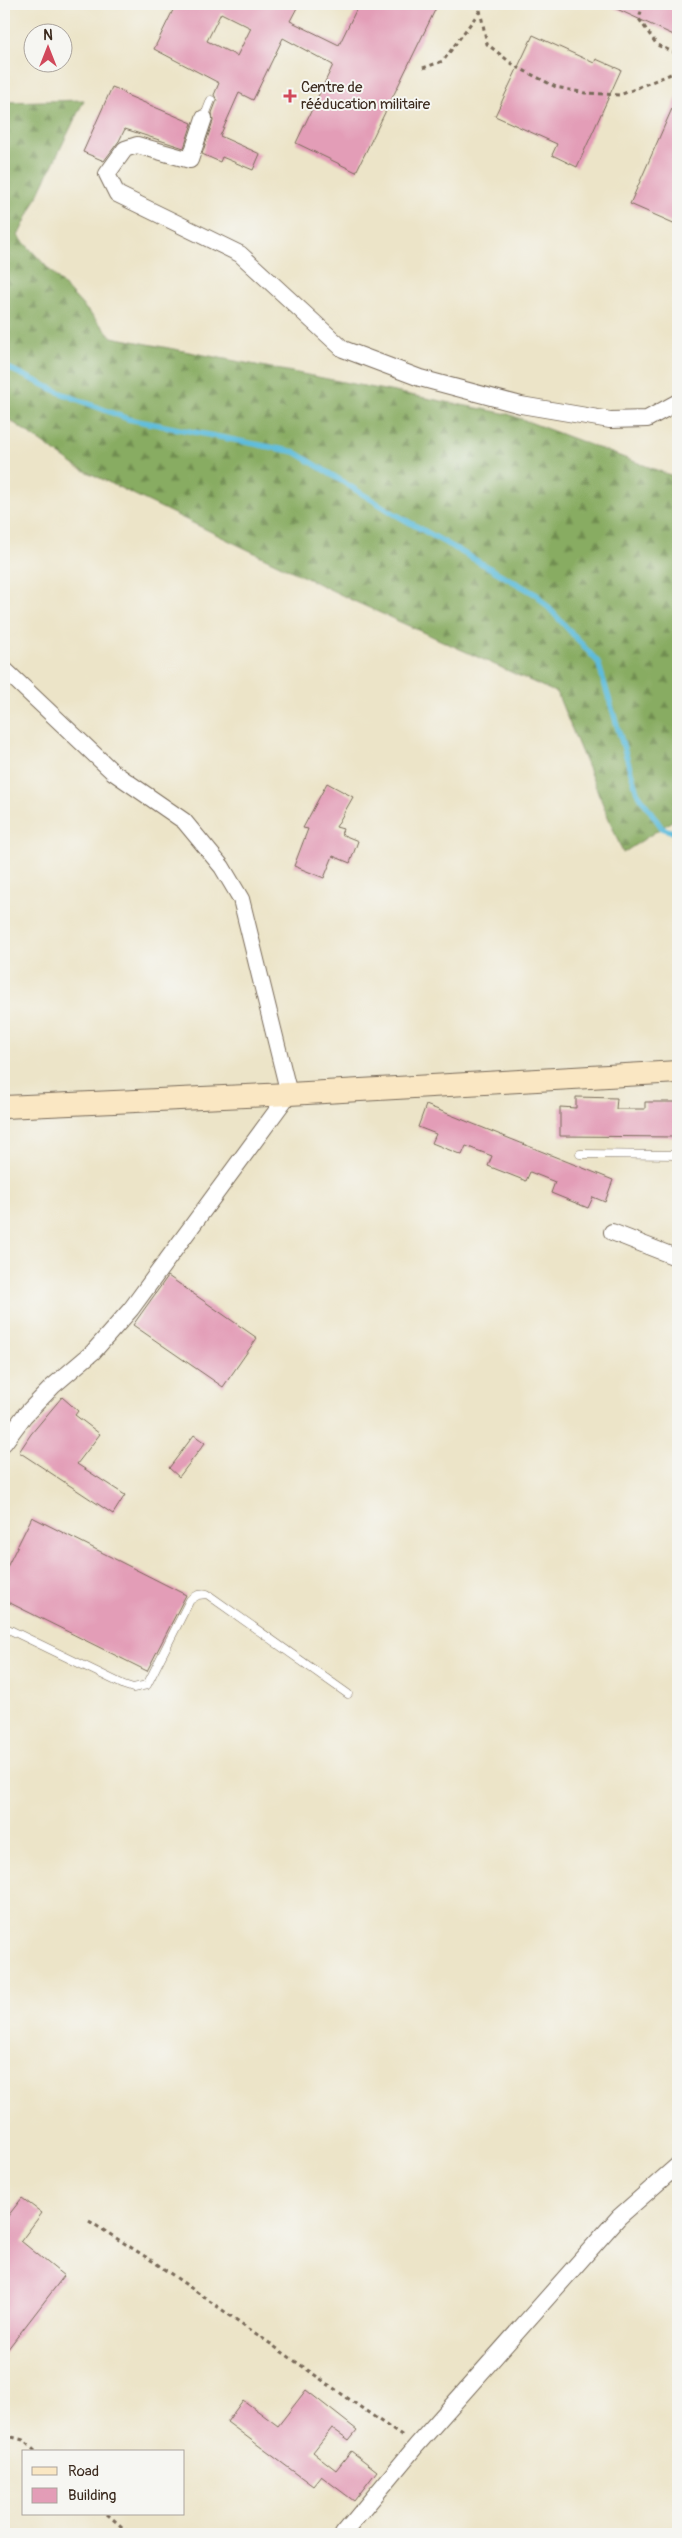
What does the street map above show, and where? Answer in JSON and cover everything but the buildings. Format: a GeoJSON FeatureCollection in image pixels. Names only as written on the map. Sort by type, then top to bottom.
{"type":"FeatureCollection","features":[{"type":"Feature","properties":{"kind":"main road"},"geometry":{"type":"LineString","coordinates":[[4,1108],[678,1072]]}},
{"type":"Feature","properties":{"kind":"street"},"geometry":{"type":"LineString","coordinates":[[204,118],[190,160],[137,145],[125,149],[107,174],[117,194],[240,254],[343,349],[420,378],[521,405],[610,420],[647,420],[678,402]]}},
{"type":"Feature","properties":{"kind":"street"},"geometry":{"type":"LineString","coordinates":[[4,669],[113,772],[184,821],[222,867],[241,899],[290,1094],[131,1309],[93,1352],[53,1386],[24,1416],[4,1443]]}},
{"type":"Feature","properties":{"kind":"street"},"geometry":{"type":"LineString","coordinates":[[612,1232],[678,1258]]}},
{"type":"Feature","properties":{"kind":"street"},"geometry":{"type":"LineString","coordinates":[[343,2534],[416,2446],[619,2217],[678,2165]]}},
{"type":"Feature","properties":{"kind":"lane"},"geometry":{"type":"LineString","coordinates":[[204,118],[211,100]]}},
{"type":"Feature","properties":{"kind":"lane"},"geometry":{"type":"LineString","coordinates":[[580,1154],[678,1155]]}},
{"type":"Feature","properties":{"kind":"lane"},"geometry":{"type":"LineString","coordinates":[[4,1627],[124,1685],[139,1688],[147,1685],[190,1600],[198,1595],[207,1594],[348,1694]]}},
{"type":"Feature","properties":{"kind":"path"},"geometry":{"type":"LineString","coordinates":[[423,68],[443,61],[485,4]]}},
{"type":"Feature","properties":{"kind":"path"},"geometry":{"type":"LineString","coordinates":[[643,4],[639,19],[657,45],[678,54]]}},
{"type":"Feature","properties":{"kind":"path"},"geometry":{"type":"LineString","coordinates":[[480,10],[487,44],[515,66],[556,87],[585,93],[620,94],[678,71]]}},
{"type":"Feature","properties":{"kind":"path"},"geometry":{"type":"LineString","coordinates":[[89,2221],[162,2268],[416,2446]]}},
{"type":"Feature","properties":{"kind":"path"},"geometry":{"type":"LineString","coordinates":[[4,2434],[23,2440],[34,2450]]}},
{"type":"Feature","properties":{"kind":"path"},"geometry":{"type":"LineString","coordinates":[[109,2516],[130,2534]]}},
{"type":"Feature","properties":{"kind":"green space"},"geometry":{"type":"Polygon","coordinates":[[[84,100],[18,236],[112,337],[508,414],[678,478],[678,817],[623,853],[557,693],[356,602],[77,467],[4,416],[4,102],[84,100]]]}},
{"type":"Feature","properties":{"kind":"waterway"},"geometry":{"type":"LineString","coordinates":[[4,366],[61,393],[128,419],[295,452],[393,513],[537,595],[598,662],[637,792],[662,828],[678,834]]}},
{"type":"Feature","properties":{"kind":"place","name":"Centre de rééducation militaire"},"geometry":{"type":"Point","coordinates":[290,96]}}]}
